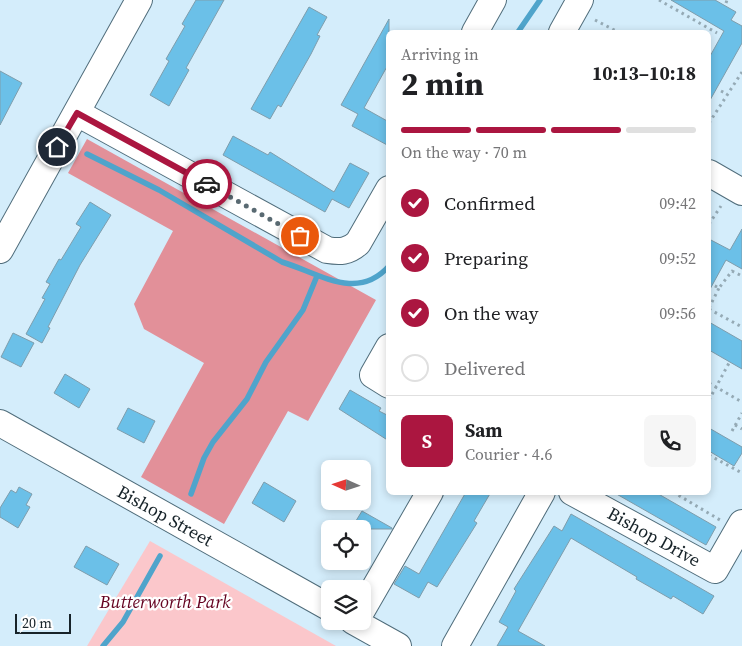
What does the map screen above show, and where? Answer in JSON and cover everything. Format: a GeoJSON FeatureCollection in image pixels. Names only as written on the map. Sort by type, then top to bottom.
{"type":"FeatureCollection","features":[{"type":"Feature","properties":{"kind":"street"},"geometry":{"type":"LineString","coordinates":[[0,250],[139,0]]}},
{"type":"Feature","properties":{"kind":"street"},"geometry":{"type":"LineString","coordinates":[[476,30],[493,0]]}},
{"type":"Feature","properties":{"kind":"street"},"geometry":{"type":"LineString","coordinates":[[563,30],[578,4]]}},
{"type":"Feature","properties":{"kind":"street"},"geometry":{"type":"LineString","coordinates":[[77,113],[327,250],[341,252],[351,249],[358,243],[386,194]]}},
{"type":"Feature","properties":{"kind":"street"},"geometry":{"type":"LineString","coordinates":[[711,174],[742,192]]}},
{"type":"Feature","properties":{"kind":"street"},"geometry":{"type":"LineString","coordinates":[[386,351],[373,375],[386,383]]}},
{"type":"Feature","properties":{"kind":"street","name":"Bishop Street"},"geometry":{"type":"LineString","coordinates":[[0,423],[321,603]]}},
{"type":"Feature","properties":{"kind":"street"},"geometry":{"type":"LineString","coordinates":[[371,595],[428,495]]}},
{"type":"Feature","properties":{"kind":"street"},"geometry":{"type":"LineString","coordinates":[[436,646],[521,495]]}},
{"type":"Feature","properties":{"kind":"street"},"geometry":{"type":"LineString","coordinates":[[455,646],[540,495]]}},
{"type":"Feature","properties":{"kind":"street","name":"Bishop Drive"},"geometry":{"type":"LineString","coordinates":[[578,495],[715,570],[740,527]]}},
{"type":"Feature","properties":{"kind":"street"},"geometry":{"type":"LineString","coordinates":[[371,628],[398,646]]}},
{"type":"Feature","properties":{"kind":"path"},"geometry":{"type":"LineString","coordinates":[[659,0],[711,30]]}},
{"type":"Feature","properties":{"kind":"path"},"geometry":{"type":"LineString","coordinates":[[578,4],[615,30]]}},
{"type":"Feature","properties":{"kind":"path"},"geometry":{"type":"LineString","coordinates":[[711,30],[716,33]]}},
{"type":"Feature","properties":{"kind":"path"},"geometry":{"type":"LineString","coordinates":[[711,120],[742,72]]}},
{"type":"Feature","properties":{"kind":"path"},"geometry":{"type":"LineString","coordinates":[[721,91],[727,94]]}},
{"type":"Feature","properties":{"kind":"path"},"geometry":{"type":"LineString","coordinates":[[711,305],[719,288],[732,271],[742,276]]}},
{"type":"Feature","properties":{"kind":"path"},"geometry":{"type":"LineString","coordinates":[[711,284],[719,288]]}},
{"type":"Feature","properties":{"kind":"path"},"geometry":{"type":"LineString","coordinates":[[711,310],[742,327]]}},
{"type":"Feature","properties":{"kind":"path"},"geometry":{"type":"LineString","coordinates":[[711,396],[728,363]]}},
{"type":"Feature","properties":{"kind":"path"},"geometry":{"type":"LineString","coordinates":[[711,384],[742,402]]}},
{"type":"Feature","properties":{"kind":"path"},"geometry":{"type":"LineString","coordinates":[[732,431],[742,413]]}},
{"type":"Feature","properties":{"kind":"path"},"geometry":{"type":"LineString","coordinates":[[735,425],[742,429]]}},
{"type":"Feature","properties":{"kind":"path"},"geometry":{"type":"LineString","coordinates":[[711,456],[742,473]]}},
{"type":"Feature","properties":{"kind":"path"},"geometry":{"type":"LineString","coordinates":[[680,495],[740,527]]}},
{"type":"Feature","properties":{"kind":"green space","name":"Butterworth Park"},"geometry":{"type":"Polygon","coordinates":[[[150,541],[336,646],[87,646],[150,541]]]}},
{"type":"Feature","properties":{"kind":"shaded area"},"geometry":{"type":"Polygon","coordinates":[[[87,139],[376,300],[308,421],[288,411],[224,524],[141,477],[204,363],[144,329],[134,304],[173,231],[68,173],[87,139]]]}},
{"type":"Feature","properties":{"kind":"building"},"geometry":{"type":"Polygon","coordinates":[[[196,0],[224,0],[186,68],[189,70],[169,106],[150,95],[169,61],[166,59],[185,26],[182,24],[196,0]]]}},
{"type":"Feature","properties":{"kind":"building"},"geometry":{"type":"Polygon","coordinates":[[[671,0],[715,0],[736,12],[731,20],[742,26],[742,43],[711,98],[711,54],[724,31],[671,0]]]}},
{"type":"Feature","properties":{"kind":"building"},"geometry":{"type":"Polygon","coordinates":[[[309,7],[327,17],[317,35],[320,36],[311,54],[281,107],[278,105],[270,119],[251,109],[309,7]]]}},
{"type":"Feature","properties":{"kind":"building"},"geometry":{"type":"Polygon","coordinates":[[[389,19],[389,30],[386,30],[386,68],[364,108],[386,120],[386,144],[352,126],[358,114],[341,105],[389,19]]]}},
{"type":"Feature","properties":{"kind":"building"},"geometry":{"type":"Polygon","coordinates":[[[0,71],[22,83],[0,125],[0,71]]]}},
{"type":"Feature","properties":{"kind":"building"},"geometry":{"type":"Polygon","coordinates":[[[233,136],[268,155],[270,152],[334,192],[350,163],[369,173],[349,208],[332,199],[325,212],[223,155],[233,136]]]}},
{"type":"Feature","properties":{"kind":"building"},"geometry":{"type":"Polygon","coordinates":[[[90,202],[111,215],[80,265],[48,327],[50,328],[42,343],[26,334],[45,299],[42,298],[50,284],[46,282],[81,227],[76,224],[90,202]]]}},
{"type":"Feature","properties":{"kind":"building"},"geometry":{"type":"Polygon","coordinates":[[[742,229],[742,269],[726,260],[711,287],[711,240],[730,250],[742,229]]]}},
{"type":"Feature","properties":{"kind":"building"},"geometry":{"type":"Polygon","coordinates":[[[711,323],[742,341],[742,369],[711,351],[711,323]]]}},
{"type":"Feature","properties":{"kind":"building"},"geometry":{"type":"Polygon","coordinates":[[[13,333],[34,343],[21,367],[1,357],[13,333]]]}},
{"type":"Feature","properties":{"kind":"building"},"geometry":{"type":"Polygon","coordinates":[[[65,374],[90,389],[79,408],[54,393],[65,374]]]}},
{"type":"Feature","properties":{"kind":"building"},"geometry":{"type":"Polygon","coordinates":[[[350,390],[381,408],[379,411],[386,414],[386,439],[339,409],[350,390]]]}},
{"type":"Feature","properties":{"kind":"building"},"geometry":{"type":"Polygon","coordinates":[[[128,408],[155,421],[144,443],[117,429],[128,408]]]}},
{"type":"Feature","properties":{"kind":"building"},"geometry":{"type":"Polygon","coordinates":[[[711,429],[742,447],[742,453],[734,466],[711,452],[711,429]]]}},
{"type":"Feature","properties":{"kind":"building"},"geometry":{"type":"Polygon","coordinates":[[[264,482],[296,501],[284,522],[252,503],[264,482]]]}},
{"type":"Feature","properties":{"kind":"building"},"geometry":{"type":"Polygon","coordinates":[[[19,487],[32,494],[26,505],[30,507],[18,528],[0,517],[0,508],[11,490],[16,493],[19,487]]]}},
{"type":"Feature","properties":{"kind":"building"},"geometry":{"type":"Polygon","coordinates":[[[464,495],[489,495],[474,521],[477,523],[437,587],[428,582],[419,598],[394,584],[405,566],[419,574],[464,495]]]}},
{"type":"Feature","properties":{"kind":"building"},"geometry":{"type":"Polygon","coordinates":[[[618,495],[660,495],[716,527],[706,545],[618,495]]]}},
{"type":"Feature","properties":{"kind":"building"},"geometry":{"type":"Polygon","coordinates":[[[362,511],[392,529],[371,529],[371,520],[356,520],[362,511]]]}},
{"type":"Feature","properties":{"kind":"building"},"geometry":{"type":"Polygon","coordinates":[[[571,514],[714,596],[703,614],[673,596],[671,599],[636,579],[637,577],[571,538],[518,631],[545,646],[497,646],[508,627],[499,622],[516,591],[514,589],[554,526],[562,531],[571,514]]]}},
{"type":"Feature","properties":{"kind":"building"},"geometry":{"type":"Polygon","coordinates":[[[86,546],[119,564],[107,585],[74,567],[86,546]]]}},
{"type":"Feature","properties":{"kind":"waterway"},"geometry":{"type":"LineString","coordinates":[[519,30],[540,0]]}},
{"type":"Feature","properties":{"kind":"waterway"},"geometry":{"type":"LineString","coordinates":[[87,154],[159,190],[282,262],[337,282],[351,283],[364,282],[377,277],[386,269]]}},
{"type":"Feature","properties":{"kind":"waterway"},"geometry":{"type":"LineString","coordinates":[[191,494],[204,458],[213,442],[247,399],[266,362],[303,310],[317,276]]}},
{"type":"Feature","properties":{"kind":"waterway"},"geometry":{"type":"LineString","coordinates":[[103,646],[123,622],[160,556]]}},
{"type":"Feature","properties":{"kind":"way so far"},"geometry":{"type":"LineString","coordinates":[[207,184],[300,236]]}},
{"type":"Feature","properties":{"kind":"route"},"geometry":{"type":"LineString","coordinates":[[57,147],[77,113],[207,184]]}}]}
